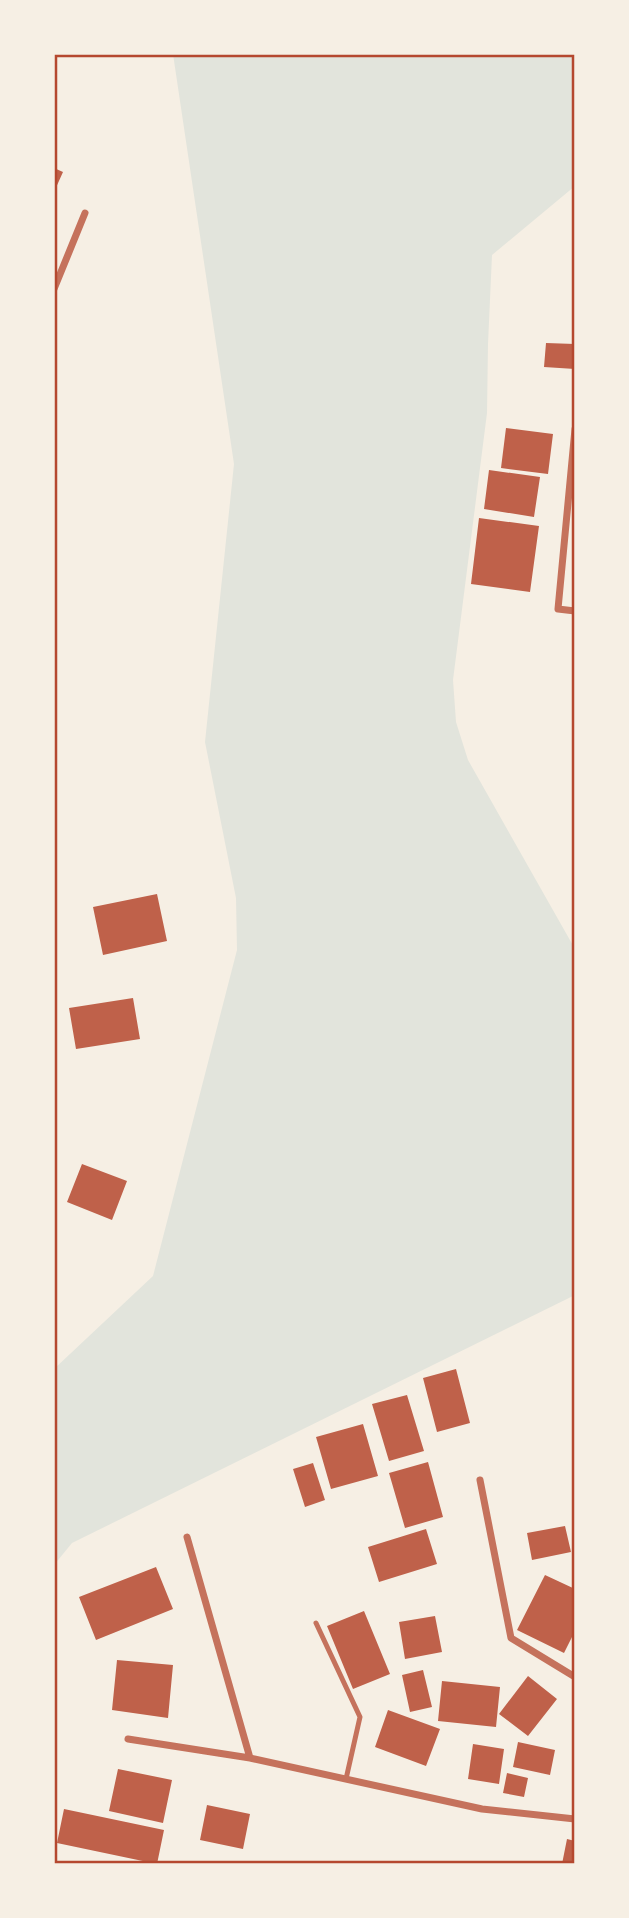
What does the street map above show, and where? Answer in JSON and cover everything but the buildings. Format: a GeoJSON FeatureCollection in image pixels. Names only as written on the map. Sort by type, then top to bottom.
{"type":"FeatureCollection","features":[{"type":"Feature","properties":{"kind":"street"},"geometry":{"type":"LineString","coordinates":[[54,289],[85,213]]}},
{"type":"Feature","properties":{"kind":"street"},"geometry":{"type":"LineString","coordinates":[[575,429],[558,609],[575,611]]}},
{"type":"Feature","properties":{"kind":"street"},"geometry":{"type":"LineString","coordinates":[[480,1480],[511,1638],[575,1677]]}},
{"type":"Feature","properties":{"kind":"street"},"geometry":{"type":"LineString","coordinates":[[187,1537],[250,1758]]}},
{"type":"Feature","properties":{"kind":"street"},"geometry":{"type":"LineString","coordinates":[[128,1738],[250,1758],[482,1808],[575,1819]]}},
{"type":"Feature","properties":{"kind":"lane"},"geometry":{"type":"LineString","coordinates":[[316,1623],[360,1717],[346,1779]]}},
{"type":"Feature","properties":{"kind":"shaded area"},"geometry":{"type":"Polygon","coordinates":[[[173,54],[575,54],[575,186],[492,255],[487,413],[453,680],[456,722],[468,760],[575,949],[575,1295],[72,1543],[54,1565],[54,1369],[153,1276],[237,950],[236,898],[205,742],[234,464],[173,54]]]}}]}
